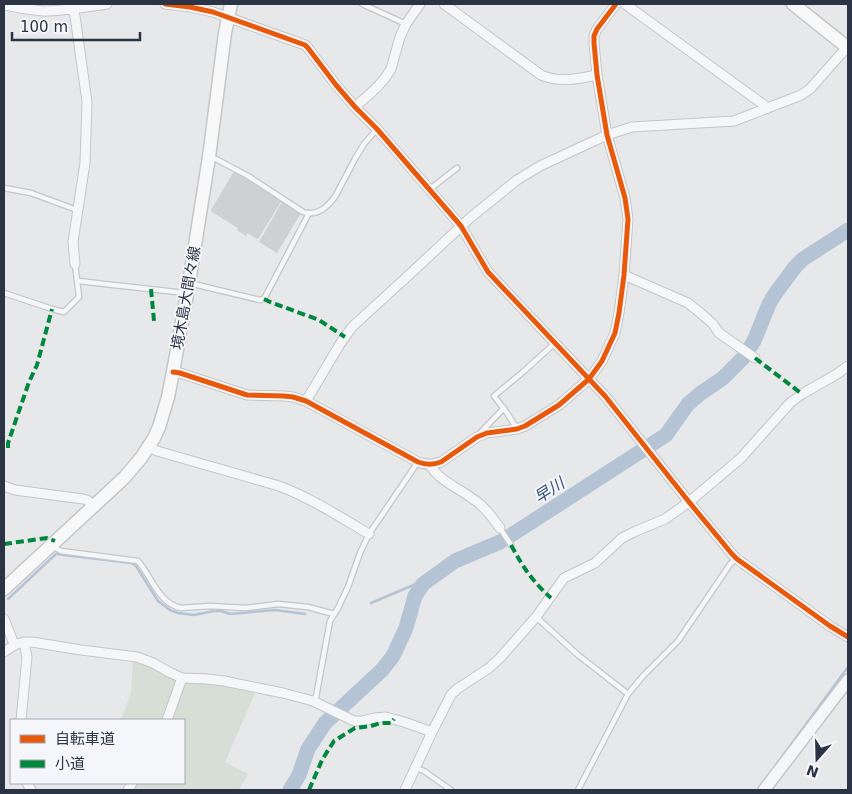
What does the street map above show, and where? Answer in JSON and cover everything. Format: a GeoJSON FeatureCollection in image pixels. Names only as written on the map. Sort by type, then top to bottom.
{"type":"FeatureCollection","features":[{"type":"Feature","properties":{"kind":"main road","name":"境木島大間々線"},"geometry":{"type":"LineString","coordinates":[[4,589],[132,470],[149,447],[159,427],[173,372],[188,288],[209,157],[227,17],[231,4]]}},
{"type":"Feature","properties":{"kind":"main road"},"geometry":{"type":"LineString","coordinates":[[793,4],[848,47]]}},
{"type":"Feature","properties":{"kind":"street"},"geometry":{"type":"LineString","coordinates":[[4,5],[44,11],[72,6],[107,4]]}},
{"type":"Feature","properties":{"kind":"street"},"geometry":{"type":"LineString","coordinates":[[165,4],[190,7],[227,17],[305,45],[336,85],[461,226],[488,272],[605,396],[737,559],[848,637]]}},
{"type":"Feature","properties":{"kind":"street"},"geometry":{"type":"LineString","coordinates":[[355,107],[388,74],[406,24],[420,4]]}},
{"type":"Feature","properties":{"kind":"street"},"geometry":{"type":"LineString","coordinates":[[444,4],[541,75],[555,80],[574,80],[597,75]]}},
{"type":"Feature","properties":{"kind":"street"},"geometry":{"type":"LineString","coordinates":[[173,372],[247,395],[293,397],[306,401],[418,462],[430,465],[441,462],[477,437],[487,433],[526,426],[559,404],[589,379],[602,361],[615,333],[624,275],[627,209],[607,135],[597,75],[594,43],[597,29],[616,4]]}},
{"type":"Feature","properties":{"kind":"street"},"geometry":{"type":"LineString","coordinates":[[625,4],[764,105],[766,109]]}},
{"type":"Feature","properties":{"kind":"street"},"geometry":{"type":"LineString","coordinates":[[72,6],[87,102],[85,163],[73,242],[75,264]]}},
{"type":"Feature","properties":{"kind":"street"},"geometry":{"type":"LineString","coordinates":[[306,401],[352,327],[461,226],[517,180],[540,166],[607,135],[632,128],[734,121],[801,95],[810,89],[848,47]]}},
{"type":"Feature","properties":{"kind":"street"},"geometry":{"type":"LineString","coordinates":[[624,275],[688,303],[713,324],[719,333],[755,358]]}},
{"type":"Feature","properties":{"kind":"street"},"geometry":{"type":"LineString","coordinates":[[405,790],[451,695],[500,658],[536,617],[564,578],[594,562],[622,538],[665,519],[689,502],[741,458],[790,403],[848,366]]}},
{"type":"Feature","properties":{"kind":"street"},"geometry":{"type":"LineString","coordinates":[[149,447],[156,451],[291,490],[369,534]]}},
{"type":"Feature","properties":{"kind":"street"},"geometry":{"type":"LineString","coordinates":[[430,465],[435,473],[474,499],[500,528]]}},
{"type":"Feature","properties":{"kind":"street"},"geometry":{"type":"LineString","coordinates":[[4,486],[15,490],[83,499],[93,506]]}},
{"type":"Feature","properties":{"kind":"street"},"geometry":{"type":"LineString","coordinates":[[4,619],[14,644]]}},
{"type":"Feature","properties":{"kind":"street"},"geometry":{"type":"LineString","coordinates":[[21,719],[27,657],[24,642]]}},
{"type":"Feature","properties":{"kind":"street"},"geometry":{"type":"LineString","coordinates":[[4,652],[14,644],[32,642],[137,657],[182,678],[207,678],[283,693],[313,702],[350,719],[362,721],[386,717],[432,732]]}},
{"type":"Feature","properties":{"kind":"street"},"geometry":{"type":"LineString","coordinates":[[168,719],[182,678]]}},
{"type":"Feature","properties":{"kind":"street"},"geometry":{"type":"LineString","coordinates":[[764,790],[848,680]]}},
{"type":"Feature","properties":{"kind":"lane"},"geometry":{"type":"LineString","coordinates":[[362,4],[406,24]]}},
{"type":"Feature","properties":{"kind":"lane"},"geometry":{"type":"LineString","coordinates":[[209,157],[248,176],[303,212],[308,213],[320,211],[331,202],[364,144],[377,129]]}},
{"type":"Feature","properties":{"kind":"lane"},"geometry":{"type":"LineString","coordinates":[[430,189],[457,168]]}},
{"type":"Feature","properties":{"kind":"lane"},"geometry":{"type":"LineString","coordinates":[[4,188],[31,193],[79,210]]}},
{"type":"Feature","properties":{"kind":"lane"},"geometry":{"type":"LineString","coordinates":[[78,281],[188,288],[260,300],[264,299],[308,217],[308,213]]}},
{"type":"Feature","properties":{"kind":"lane"},"geometry":{"type":"LineString","coordinates":[[4,293],[64,312],[79,297],[75,264]]}},
{"type":"Feature","properties":{"kind":"lane"},"geometry":{"type":"LineString","coordinates":[[517,428],[494,396],[555,343]]}},
{"type":"Feature","properties":{"kind":"lane"},"geometry":{"type":"LineString","coordinates":[[477,437],[504,408]]}},
{"type":"Feature","properties":{"kind":"lane"},"geometry":{"type":"LineString","coordinates":[[313,702],[316,697],[328,628],[348,587],[360,553],[369,534],[418,462]]}},
{"type":"Feature","properties":{"kind":"lane"},"geometry":{"type":"LineString","coordinates":[[500,528],[511,545]]}},
{"type":"Feature","properties":{"kind":"lane"},"geometry":{"type":"LineString","coordinates":[[51,545],[61,551],[138,561],[162,598],[172,606],[181,608],[210,606],[245,608],[278,604],[308,607],[334,614]]}},
{"type":"Feature","properties":{"kind":"lane"},"geometry":{"type":"LineString","coordinates":[[578,790],[628,694],[678,641],[731,563],[737,559]]}},
{"type":"Feature","properties":{"kind":"lane"},"geometry":{"type":"LineString","coordinates":[[536,617],[578,655],[628,694]]}},
{"type":"Feature","properties":{"kind":"lane"},"geometry":{"type":"LineString","coordinates":[[416,768],[424,771],[451,790]]}},
{"type":"Feature","properties":{"kind":"shaded area"},"geometry":{"type":"Polygon","coordinates":[[[133,661],[150,666],[177,682],[164,719],[121,719],[131,693],[133,661]]]}},
{"type":"Feature","properties":{"kind":"shaded area"},"geometry":{"type":"Polygon","coordinates":[[[185,682],[220,685],[255,693],[225,762],[248,774],[239,790],[133,790],[136,784],[185,784],[185,719],[173,719],[185,682]]]}},
{"type":"Feature","properties":{"kind":"building"},"geometry":{"type":"Polygon","coordinates":[[[233,173],[236,173],[281,202],[258,239],[247,233],[246,236],[237,230],[238,228],[211,210],[233,173]]]}},
{"type":"Feature","properties":{"kind":"building"},"geometry":{"type":"Polygon","coordinates":[[[282,202],[301,213],[277,253],[259,242],[282,202]]]}},
{"type":"Feature","properties":{"kind":"waterway","name":"早川"},"geometry":{"type":"LineString","coordinates":[[290,790],[299,775],[308,749],[325,723],[382,670],[393,656],[406,628],[415,596],[423,584],[455,561],[500,542],[666,435],[688,404],[723,378],[743,358],[754,341],[769,304],[795,267],[803,259],[848,230]]}},
{"type":"Feature","properties":{"kind":"waterway"},"geometry":{"type":"LineString","coordinates":[[8,599],[56,554],[131,563],[136,566],[158,601],[170,610],[178,613],[194,615],[221,611],[230,614],[275,610],[305,614]]}},
{"type":"Feature","properties":{"kind":"waterway"},"geometry":{"type":"LineString","coordinates":[[371,603],[416,584],[423,584]]}},
{"type":"Feature","properties":{"kind":"waterway"},"geometry":{"type":"LineString","coordinates":[[776,765],[848,667]]}},
{"type":"Feature","properties":{"kind":"marked path"},"geometry":{"type":"LineString","coordinates":[[151,289],[154,321]]}},
{"type":"Feature","properties":{"kind":"marked path"},"geometry":{"type":"LineString","coordinates":[[264,299],[319,320],[345,337]]}},
{"type":"Feature","properties":{"kind":"marked path"},"geometry":{"type":"LineString","coordinates":[[8,448],[8,443],[29,382],[37,365],[52,309]]}},
{"type":"Feature","properties":{"kind":"marked path"},"geometry":{"type":"LineString","coordinates":[[755,358],[802,394]]}},
{"type":"Feature","properties":{"kind":"marked path"},"geometry":{"type":"LineString","coordinates":[[4,544],[47,538],[55,541]]}},
{"type":"Feature","properties":{"kind":"marked path"},"geometry":{"type":"LineString","coordinates":[[511,545],[528,573],[551,598]]}},
{"type":"Feature","properties":{"kind":"marked path"},"geometry":{"type":"LineString","coordinates":[[309,790],[322,760],[334,741],[355,728],[391,723],[394,719]]}},
{"type":"Feature","properties":{"kind":"cycle path"},"geometry":{"type":"LineString","coordinates":[[165,4],[213,12],[305,45],[336,85],[461,226],[488,272],[605,396],[732,554],[830,626],[848,637]]}},
{"type":"Feature","properties":{"kind":"cycle path"},"geometry":{"type":"LineString","coordinates":[[173,372],[247,395],[284,396],[306,401],[418,462],[427,464],[441,462],[477,437],[487,433],[517,429],[525,426],[559,405],[589,379],[602,361],[615,333],[619,313],[628,219],[625,198],[607,135],[597,75],[594,43],[597,29],[616,4]]}}]}
